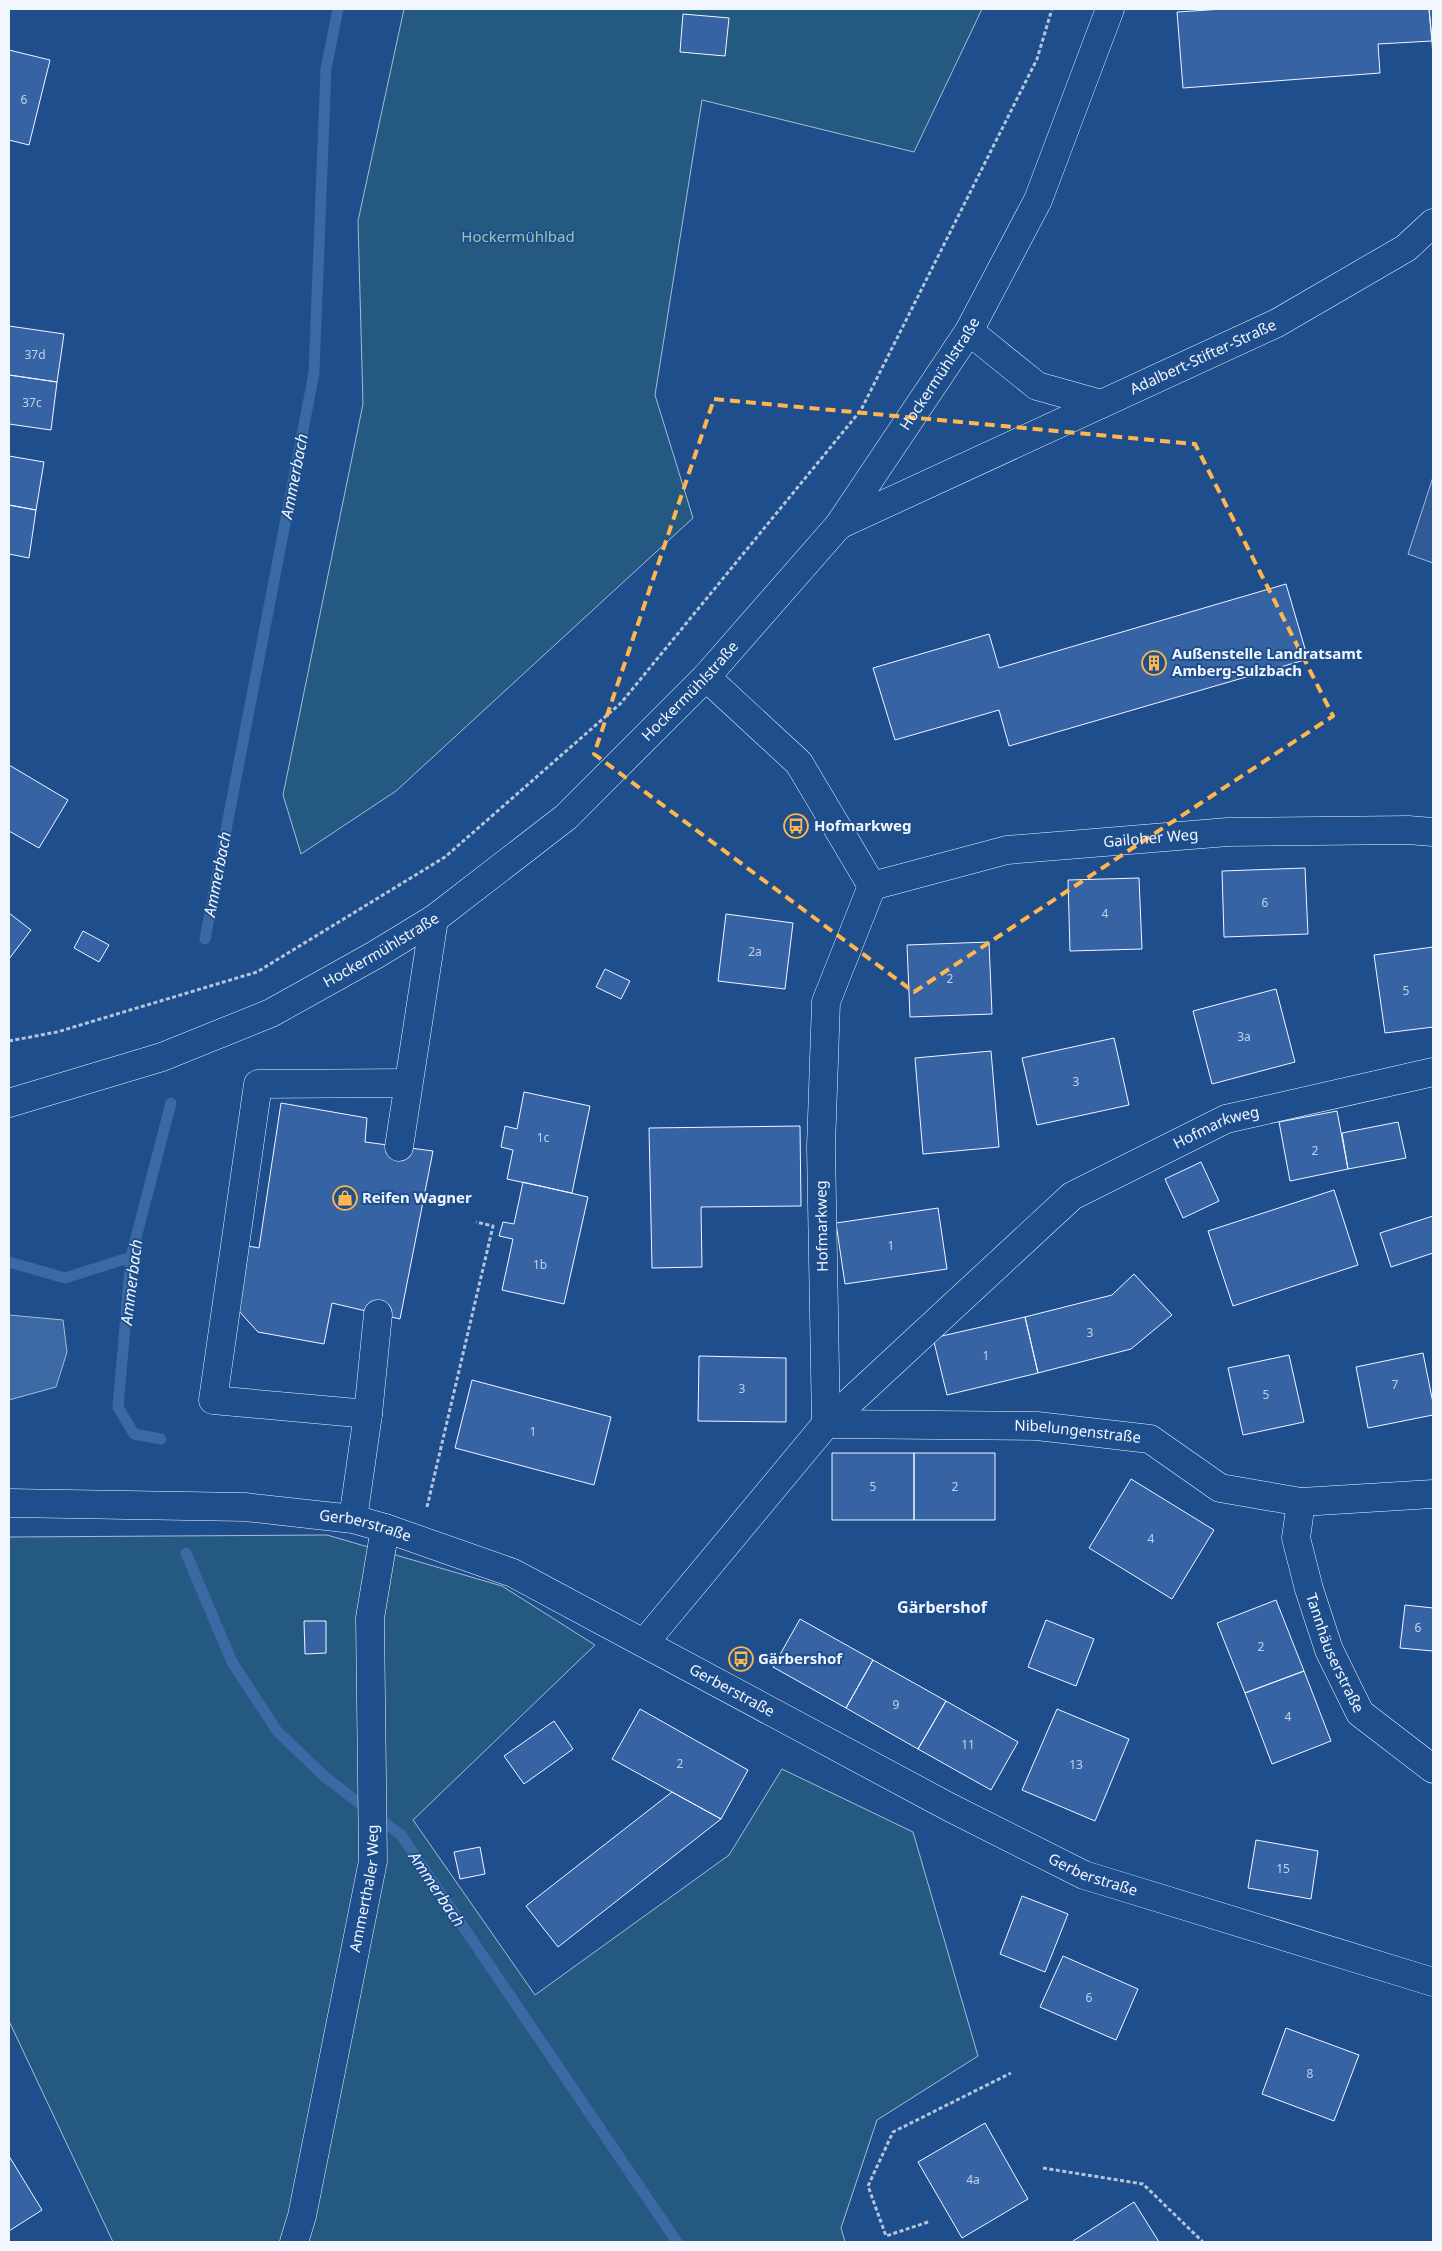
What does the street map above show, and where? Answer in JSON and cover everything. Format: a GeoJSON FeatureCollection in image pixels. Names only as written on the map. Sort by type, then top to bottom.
{"type":"FeatureCollection","features":[{"type":"Feature","properties":{"kind":"street","name":"Hockermühlstraße"},"geometry":{"type":"LineString","coordinates":[[9,1102],[162,1057],[271,1013],[375,955],[434,919],[566,817],[706,677],[839,525],[969,331],[1038,200],[1110,9]]}},
{"type":"Feature","properties":{"kind":"street","name":"Adalbert-Stifter-Straße"},"geometry":{"type":"LineString","coordinates":[[839,525],[1277,323],[1406,248],[1433,224]]}},
{"type":"Feature","properties":{"kind":"street"},"geometry":{"type":"LineString","coordinates":[[969,331],[1037,386],[1101,404]]}},
{"type":"Feature","properties":{"kind":"street"},"geometry":{"type":"LineString","coordinates":[[706,677],[799,763],[872,886]]}},
{"type":"Feature","properties":{"kind":"street","name":"Gailoher Weg"},"geometry":{"type":"LineString","coordinates":[[872,886],[1007,850],[1228,832],[1408,830],[1433,832]]}},
{"type":"Feature","properties":{"kind":"street","name":"Hofmarkweg"},"geometry":{"type":"LineString","coordinates":[[826,1424],[821,1147],[826,1002],[872,886]]}},
{"type":"Feature","properties":{"kind":"street"},"geometry":{"type":"LineString","coordinates":[[399,1147],[407,1083],[434,919]]}},
{"type":"Feature","properties":{"kind":"street","name":"Hofmarkweg"},"geometry":{"type":"LineString","coordinates":[[645,1642],[826,1424],[1072,1196],[1226,1119],[1433,1072]]}},
{"type":"Feature","properties":{"kind":"street"},"geometry":{"type":"LineString","coordinates":[[368,1414],[214,1400],[258,1084],[407,1083]]}},
{"type":"Feature","properties":{"kind":"street"},"geometry":{"type":"LineString","coordinates":[[353,1519],[368,1414],[378,1314]]}},
{"type":"Feature","properties":{"kind":"street","name":"Nibelungenstraße"},"geometry":{"type":"LineString","coordinates":[[826,1424],[1037,1426],[1150,1439],[1220,1488],[1301,1502],[1433,1494]]}},
{"type":"Feature","properties":{"kind":"street","name":"Gerberstraße"},"geometry":{"type":"LineString","coordinates":[[9,1502],[245,1507],[353,1519],[418,1539],[513,1573],[645,1642],[949,1807],[1084,1875],[1433,1982]]}},
{"type":"Feature","properties":{"kind":"street","name":"Tannhäuserstraße"},"geometry":{"type":"LineString","coordinates":[[1301,1502],[1296,1538],[1309,1589],[1330,1650],[1360,1713],[1433,1769]]}},
{"type":"Feature","properties":{"kind":"street","name":"Ammerthaler Weg"},"geometry":{"type":"LineString","coordinates":[[294,2242],[302,2216],[373,1861],[370,1618],[385,1528]]}},
{"type":"Feature","properties":{"kind":"path"},"geometry":{"type":"LineString","coordinates":[[9,1041],[57,1032],[257,972],[445,857],[621,703],[861,410],[1037,59],[1052,9]]}},
{"type":"Feature","properties":{"kind":"path"},"geometry":{"type":"LineString","coordinates":[[418,1539],[493,1226],[476,1222]]}},
{"type":"Feature","properties":{"kind":"path"},"geometry":{"type":"LineString","coordinates":[[928,2222],[886,2236],[868,2186],[893,2132],[1011,2073]]}},
{"type":"Feature","properties":{"kind":"path"},"geometry":{"type":"LineString","coordinates":[[1044,2168],[1143,2184],[1203,2242]]}},
{"type":"Feature","properties":{"kind":"highlighted area"},"geometry":{"type":"Polygon","coordinates":[[[714,399],[1195,444],[1333,716],[914,992],[594,754],[714,399]]]}},
{"type":"Feature","properties":{"kind":"green space","name":"Hockermühlbad"},"geometry":{"type":"Polygon","coordinates":[[[404,9],[982,9],[914,152],[702,100],[655,395],[693,518],[396,791],[301,854],[283,795],[363,404],[358,221],[404,9]]]}},
{"type":"Feature","properties":{"kind":"green space"},"geometry":{"type":"Polygon","coordinates":[[[327,1535],[502,1586],[595,1645],[413,1820],[535,1995],[729,1855],[782,1769],[913,1832],[978,2056],[877,2120],[841,2228],[845,2242],[113,2242],[9,2021],[9,1537],[327,1535]]]}},
{"type":"Feature","properties":{"kind":"shaded area"},"geometry":{"type":"Polygon","coordinates":[[[1433,477],[1433,563],[1408,554],[1433,477]]]}},
{"type":"Feature","properties":{"kind":"shaded area"},"geometry":{"type":"Polygon","coordinates":[[[9,1315],[63,1320],[67,1352],[56,1387],[9,1400],[9,1315]]]}},
{"type":"Feature","properties":{"kind":"building"},"geometry":{"type":"Polygon","coordinates":[[[1223,9],[1429,9],[1432,41],[1378,44],[1380,73],[1183,88],[1177,12],[1223,9]]]}},
{"type":"Feature","properties":{"kind":"building"},"geometry":{"type":"Polygon","coordinates":[[[1429,9],[1433,9],[1433,60],[1432,41],[1429,9]]]}},
{"type":"Feature","properties":{"kind":"building"},"geometry":{"type":"Polygon","coordinates":[[[683,14],[729,18],[725,56],[680,52],[683,14]]]}},
{"type":"Feature","properties":{"kind":"building"},"geometry":{"type":"Polygon","coordinates":[[[9,50],[50,60],[29,145],[9,140],[9,50]]]}},
{"type":"Feature","properties":{"kind":"building"},"geometry":{"type":"Polygon","coordinates":[[[9,326],[64,334],[57,382],[9,375],[9,326]]]}},
{"type":"Feature","properties":{"kind":"building"},"geometry":{"type":"Polygon","coordinates":[[[9,375],[57,382],[51,430],[9,424],[9,375]]]}},
{"type":"Feature","properties":{"kind":"building"},"geometry":{"type":"Polygon","coordinates":[[[9,456],[44,462],[36,510],[9,505],[9,456]]]}},
{"type":"Feature","properties":{"kind":"building"},"geometry":{"type":"Polygon","coordinates":[[[9,505],[36,510],[29,558],[9,554],[9,505]]]}},
{"type":"Feature","properties":{"kind":"building","name":"Außenstelle Landratsamt Amberg-Sulzbach"},"geometry":{"type":"Polygon","coordinates":[[[1286,584],[1308,659],[1009,746],[999,710],[895,740],[873,668],[989,634],[999,668],[1286,584]]]}},
{"type":"Feature","properties":{"kind":"building"},"geometry":{"type":"Polygon","coordinates":[[[9,765],[68,800],[39,848],[9,831],[9,765]]]}},
{"type":"Feature","properties":{"kind":"building"},"geometry":{"type":"Polygon","coordinates":[[[1305,868],[1308,934],[1224,937],[1222,871],[1305,868]]]}},
{"type":"Feature","properties":{"kind":"building"},"geometry":{"type":"Polygon","coordinates":[[[1139,878],[1142,949],[1070,951],[1068,880],[1139,878]]]}},
{"type":"Feature","properties":{"kind":"building"},"geometry":{"type":"Polygon","coordinates":[[[9,913],[31,930],[9,959],[9,913]]]}},
{"type":"Feature","properties":{"kind":"building"},"geometry":{"type":"Polygon","coordinates":[[[726,914],[793,923],[785,989],[718,981],[726,914]]]}},
{"type":"Feature","properties":{"kind":"building"},"geometry":{"type":"Polygon","coordinates":[[[83,931],[109,945],[99,962],[74,948],[83,931]]]}},
{"type":"Feature","properties":{"kind":"building"},"geometry":{"type":"Polygon","coordinates":[[[989,942],[992,1014],[910,1017],[907,945],[989,942]]]}},
{"type":"Feature","properties":{"kind":"building"},"geometry":{"type":"Polygon","coordinates":[[[1433,947],[1433,1027],[1385,1033],[1374,955],[1433,947]]]}},
{"type":"Feature","properties":{"kind":"building"},"geometry":{"type":"Polygon","coordinates":[[[605,969],[630,981],[621,999],[596,987],[605,969]]]}},
{"type":"Feature","properties":{"kind":"building"},"geometry":{"type":"Polygon","coordinates":[[[1276,989],[1295,1062],[1212,1084],[1193,1011],[1276,989]]]}},
{"type":"Feature","properties":{"kind":"building"},"geometry":{"type":"Polygon","coordinates":[[[1114,1038],[1129,1105],[1037,1125],[1022,1058],[1114,1038]]]}},
{"type":"Feature","properties":{"kind":"building"},"geometry":{"type":"Polygon","coordinates":[[[991,1051],[999,1147],[923,1154],[915,1058],[991,1051]]]}},
{"type":"Feature","properties":{"kind":"building"},"geometry":{"type":"Polygon","coordinates":[[[524,1092],[590,1106],[572,1193],[507,1179],[513,1150],[501,1147],[505,1126],[517,1129],[524,1092]]]}},
{"type":"Feature","properties":{"kind":"building","name":"Reifen Wagner"},"geometry":{"type":"Polygon","coordinates":[[[281,1103],[367,1118],[365,1142],[433,1151],[400,1319],[332,1303],[324,1344],[258,1332],[237,1309],[243,1245],[259,1248],[281,1103]]]}},
{"type":"Feature","properties":{"kind":"building"},"geometry":{"type":"Polygon","coordinates":[[[1337,1111],[1348,1169],[1290,1181],[1279,1122],[1337,1111]]]}},
{"type":"Feature","properties":{"kind":"building"},"geometry":{"type":"Polygon","coordinates":[[[1398,1122],[1406,1158],[1348,1169],[1342,1133],[1398,1122]]]}},
{"type":"Feature","properties":{"kind":"building"},"geometry":{"type":"Polygon","coordinates":[[[800,1126],[801,1206],[701,1207],[702,1267],[652,1268],[649,1128],[800,1126]]]}},
{"type":"Feature","properties":{"kind":"building"},"geometry":{"type":"Polygon","coordinates":[[[1201,1162],[1219,1201],[1183,1218],[1165,1179],[1201,1162]]]}},
{"type":"Feature","properties":{"kind":"building"},"geometry":{"type":"Polygon","coordinates":[[[523,1182],[588,1197],[564,1304],[502,1290],[513,1239],[499,1236],[503,1222],[514,1224],[523,1182]]]}},
{"type":"Feature","properties":{"kind":"building"},"geometry":{"type":"Polygon","coordinates":[[[1334,1190],[1358,1265],[1233,1306],[1208,1231],[1334,1190]]]}},
{"type":"Feature","properties":{"kind":"building"},"geometry":{"type":"Polygon","coordinates":[[[938,1208],[947,1269],[845,1284],[836,1223],[938,1208]]]}},
{"type":"Feature","properties":{"kind":"building"},"geometry":{"type":"Polygon","coordinates":[[[1433,1216],[1433,1253],[1391,1267],[1380,1233],[1433,1216]]]}},
{"type":"Feature","properties":{"kind":"building"},"geometry":{"type":"Polygon","coordinates":[[[1134,1274],[1172,1315],[1131,1349],[1038,1373],[1025,1317],[1112,1295],[1134,1274]]]}},
{"type":"Feature","properties":{"kind":"building"},"geometry":{"type":"Polygon","coordinates":[[[1025,1317],[1038,1373],[947,1395],[933,1338],[1025,1317]]]}},
{"type":"Feature","properties":{"kind":"building"},"geometry":{"type":"Polygon","coordinates":[[[1423,1353],[1433,1403],[1433,1415],[1368,1428],[1356,1367],[1423,1353]]]}},
{"type":"Feature","properties":{"kind":"building"},"geometry":{"type":"Polygon","coordinates":[[[1289,1355],[1304,1422],[1243,1435],[1228,1368],[1289,1355]]]}},
{"type":"Feature","properties":{"kind":"building"},"geometry":{"type":"Polygon","coordinates":[[[699,1356],[786,1358],[786,1422],[698,1421],[699,1356]]]}},
{"type":"Feature","properties":{"kind":"building"},"geometry":{"type":"Polygon","coordinates":[[[472,1380],[611,1417],[594,1485],[455,1448],[472,1380]]]}},
{"type":"Feature","properties":{"kind":"building"},"geometry":{"type":"Polygon","coordinates":[[[832,1453],[914,1453],[914,1520],[832,1520],[832,1453]]]}},
{"type":"Feature","properties":{"kind":"building"},"geometry":{"type":"Polygon","coordinates":[[[914,1453],[995,1453],[995,1520],[914,1520],[914,1453]]]}},
{"type":"Feature","properties":{"kind":"building"},"geometry":{"type":"Polygon","coordinates":[[[1131,1479],[1214,1530],[1172,1599],[1089,1548],[1131,1479]]]}},
{"type":"Feature","properties":{"kind":"building"},"geometry":{"type":"Polygon","coordinates":[[[1276,1600],[1304,1671],[1245,1693],[1217,1623],[1276,1600]]]}},
{"type":"Feature","properties":{"kind":"building"},"geometry":{"type":"Polygon","coordinates":[[[1405,1605],[1433,1608],[1433,1651],[1400,1648],[1405,1605]]]}},
{"type":"Feature","properties":{"kind":"building"},"geometry":{"type":"Polygon","coordinates":[[[800,1619],[873,1660],[846,1708],[773,1667],[800,1619]]]}},
{"type":"Feature","properties":{"kind":"building"},"geometry":{"type":"Polygon","coordinates":[[[1046,1620],[1094,1639],[1076,1686],[1028,1667],[1046,1620]]]}},
{"type":"Feature","properties":{"kind":"building"},"geometry":{"type":"Polygon","coordinates":[[[304,1621],[326,1621],[326,1653],[305,1654],[304,1621]]]}},
{"type":"Feature","properties":{"kind":"building"},"geometry":{"type":"Polygon","coordinates":[[[873,1660],[946,1701],[918,1749],[846,1708],[873,1660]]]}},
{"type":"Feature","properties":{"kind":"building"},"geometry":{"type":"Polygon","coordinates":[[[1304,1671],[1331,1741],[1272,1764],[1245,1693],[1304,1671]]]}},
{"type":"Feature","properties":{"kind":"building"},"geometry":{"type":"Polygon","coordinates":[[[946,1701],[1018,1742],[991,1790],[918,1749],[946,1701]]]}},
{"type":"Feature","properties":{"kind":"building"},"geometry":{"type":"Polygon","coordinates":[[[640,1709],[748,1770],[721,1819],[612,1759],[640,1709]]]}},
{"type":"Feature","properties":{"kind":"building"},"geometry":{"type":"Polygon","coordinates":[[[1057,1709],[1129,1739],[1095,1821],[1022,1790],[1057,1709]]]}},
{"type":"Feature","properties":{"kind":"building"},"geometry":{"type":"Polygon","coordinates":[[[554,1721],[573,1749],[524,1784],[504,1756],[554,1721]]]}},
{"type":"Feature","properties":{"kind":"building"},"geometry":{"type":"Polygon","coordinates":[[[672,1792],[721,1819],[558,1947],[526,1906],[672,1792]]]}},
{"type":"Feature","properties":{"kind":"building"},"geometry":{"type":"Polygon","coordinates":[[[1256,1840],[1318,1851],[1311,1899],[1248,1888],[1256,1840]]]}},
{"type":"Feature","properties":{"kind":"building"},"geometry":{"type":"Polygon","coordinates":[[[480,1847],[485,1874],[460,1879],[454,1852],[480,1847]]]}},
{"type":"Feature","properties":{"kind":"building"},"geometry":{"type":"Polygon","coordinates":[[[1022,1896],[1068,1914],[1045,1972],[1000,1954],[1022,1896]]]}},
{"type":"Feature","properties":{"kind":"building"},"geometry":{"type":"Polygon","coordinates":[[[1063,1956],[1138,1989],[1116,2040],[1040,2007],[1063,1956]]]}},
{"type":"Feature","properties":{"kind":"building"},"geometry":{"type":"Polygon","coordinates":[[[1286,2028],[1359,2055],[1334,2121],[1262,2094],[1286,2028]]]}},
{"type":"Feature","properties":{"kind":"building"},"geometry":{"type":"Polygon","coordinates":[[[985,2123],[1028,2199],[962,2238],[918,2162],[985,2123]]]}},
{"type":"Feature","properties":{"kind":"building"},"geometry":{"type":"Polygon","coordinates":[[[9,2156],[42,2210],[9,2231],[9,2156]]]}},
{"type":"Feature","properties":{"kind":"building"},"geometry":{"type":"Polygon","coordinates":[[[1134,2202],[1159,2242],[1073,2241],[1134,2202]]]}},
{"type":"Feature","properties":{"kind":"waterway","name":"Ammerbach"},"geometry":{"type":"LineString","coordinates":[[205,939],[314,373],[326,69],[338,9]]}},
{"type":"Feature","properties":{"kind":"waterway","name":"Ammerbach"},"geometry":{"type":"LineString","coordinates":[[161,1439],[134,1434],[118,1407],[131,1257],[171,1103]]}},
{"type":"Feature","properties":{"kind":"waterway"},"geometry":{"type":"LineString","coordinates":[[9,1262],[65,1278],[131,1257]]}},
{"type":"Feature","properties":{"kind":"waterway","name":"Ammerbach"},"geometry":{"type":"LineString","coordinates":[[186,1553],[232,1662],[277,1731],[325,1777],[401,1835],[677,2242]]}},
{"type":"Feature","properties":{"kind":"place","name":"Außenstelle Landratsamt Amberg-Sulzbach"},"geometry":{"type":"Point","coordinates":[1154,663]}},
{"type":"Feature","properties":{"kind":"place","name":"Hofmarkweg"},"geometry":{"type":"Point","coordinates":[796,826]}},
{"type":"Feature","properties":{"kind":"place","name":"Reifen Wagner"},"geometry":{"type":"Point","coordinates":[345,1198]}},
{"type":"Feature","properties":{"kind":"place","name":"Gärbershof"},"geometry":{"type":"Point","coordinates":[741,1659]}},
{"type":"Feature","properties":{"kind":"district","name":"Gärbershof"},"geometry":{"type":"Point","coordinates":[942,1607]}}]}
